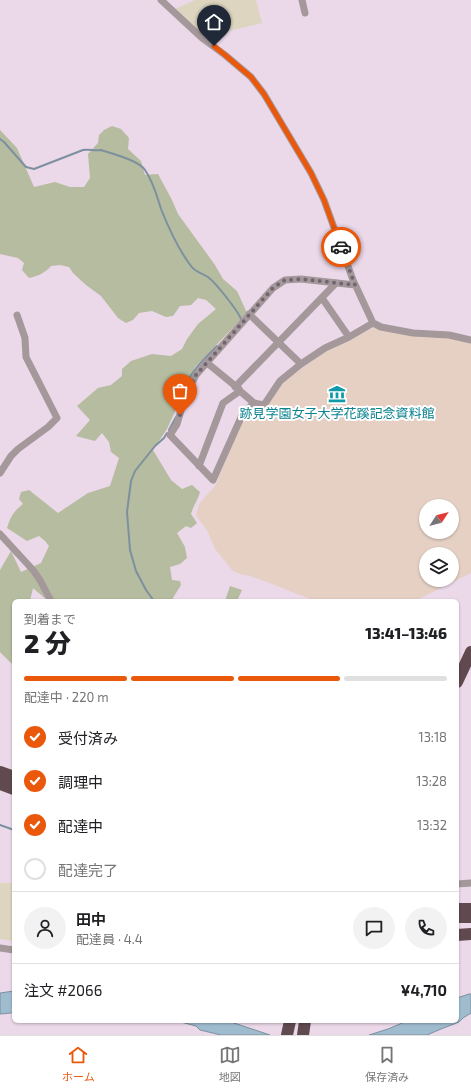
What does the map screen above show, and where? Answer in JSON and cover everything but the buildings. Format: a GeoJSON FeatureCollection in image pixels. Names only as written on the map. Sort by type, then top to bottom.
{"type":"FeatureCollection","features":[{"type":"Feature","properties":{"kind":"highway"},"geometry":{"type":"LineString","coordinates":[[459,678],[471,652]]}},
{"type":"Feature","properties":{"kind":"highway"},"geometry":{"type":"LineString","coordinates":[[0,772],[12,776]]}},
{"type":"Feature","properties":{"kind":"highway"},"geometry":{"type":"LineString","coordinates":[[0,784],[12,788]]}},
{"type":"Feature","properties":{"kind":"highway"},"geometry":{"type":"LineString","coordinates":[[459,909],[471,909]]}},
{"type":"Feature","properties":{"kind":"highway"},"geometry":{"type":"LineString","coordinates":[[459,917],[471,917]]}},
{"type":"Feature","properties":{"kind":"highway"},"geometry":{"type":"LineString","coordinates":[[459,929],[471,928]]}},
{"type":"Feature","properties":{"kind":"highway"},"geometry":{"type":"LineString","coordinates":[[459,935],[471,934]]}},
{"type":"Feature","properties":{"kind":"highway"},"geometry":{"type":"LineString","coordinates":[[284,1035],[286,1023]]}},
{"type":"Feature","properties":{"kind":"highway"},"geometry":{"type":"LineString","coordinates":[[287,1035],[290,1023]]}},
{"type":"Feature","properties":{"kind":"highway"},"geometry":{"type":"LineString","coordinates":[[292,1035],[294,1023]]}},
{"type":"Feature","properties":{"kind":"highway"},"geometry":{"type":"LineString","coordinates":[[302,1035],[305,1023]]}},
{"type":"Feature","properties":{"kind":"street"},"geometry":{"type":"LineString","coordinates":[[161,0],[202,38],[251,77],[264,94],[311,173],[324,200],[355,285],[373,323],[381,327],[413,333],[449,335],[471,340]]}},
{"type":"Feature","properties":{"kind":"street"},"geometry":{"type":"LineString","coordinates":[[302,0],[305,13]]}},
{"type":"Feature","properties":{"kind":"street"},"geometry":{"type":"LineString","coordinates":[[254,403],[243,413],[213,480],[170,435],[177,424],[186,394],[196,375],[273,288],[285,280],[302,279],[355,285]]}},
{"type":"Feature","properties":{"kind":"street"},"geometry":{"type":"LineString","coordinates":[[199,466],[223,403],[238,389],[278,342],[336,283]]}},
{"type":"Feature","properties":{"kind":"street"},"geometry":{"type":"LineString","coordinates":[[322,298],[349,337]]}},
{"type":"Feature","properties":{"kind":"street"},"geometry":{"type":"LineString","coordinates":[[249,314],[301,364]]}},
{"type":"Feature","properties":{"kind":"street"},"geometry":{"type":"LineString","coordinates":[[0,473],[11,456],[18,449],[48,427],[57,418],[26,357],[25,338],[17,315]]}},
{"type":"Feature","properties":{"kind":"street"},"geometry":{"type":"LineString","coordinates":[[206,362],[254,403],[264,404],[280,381],[301,364],[325,348],[349,337],[373,323]]}},
{"type":"Feature","properties":{"kind":"street"},"geometry":{"type":"LineString","coordinates":[[0,534],[33,570],[50,599]]}},
{"type":"Feature","properties":{"kind":"street"},"geometry":{"type":"LineString","coordinates":[[459,884],[471,883]]}},
{"type":"Feature","properties":{"kind":"street"},"geometry":{"type":"LineString","coordinates":[[0,948],[12,950]]}},
{"type":"Feature","properties":{"kind":"shaded area"},"geometry":{"type":"Polygon","coordinates":[[[195,0],[256,0],[262,23],[204,37],[175,9],[195,0]]]}},
{"type":"Feature","properties":{"kind":"shaded area"},"geometry":{"type":"Polygon","coordinates":[[[373,328],[449,337],[471,343],[471,573],[459,579],[459,547],[419,547],[419,587],[443,587],[419,599],[310,599],[267,582],[233,571],[215,549],[207,530],[196,515],[199,504],[215,486],[245,414],[254,406],[265,408],[280,384],[329,349],[373,328]]]}},
{"type":"Feature","properties":{"kind":"shaded area"},"geometry":{"type":"Polygon","coordinates":[[[0,883],[12,883],[12,941],[0,939],[0,883]]]}},
{"type":"Feature","properties":{"kind":"green space"},"geometry":{"type":"Polygon","coordinates":[[[112,126],[121,129],[129,138],[128,149],[141,161],[145,175],[158,174],[178,214],[215,265],[223,279],[237,291],[247,313],[195,367],[167,429],[153,450],[171,480],[182,489],[192,485],[200,492],[191,514],[197,523],[191,528],[186,526],[177,533],[185,547],[187,558],[180,564],[170,567],[172,580],[180,581],[181,585],[173,599],[46,599],[33,588],[30,599],[12,599],[12,664],[0,652],[0,570],[11,551],[21,572],[41,563],[49,546],[39,536],[27,541],[7,528],[13,514],[23,504],[19,499],[21,492],[29,490],[58,513],[88,493],[110,486],[119,458],[111,452],[109,442],[102,433],[95,441],[76,436],[90,420],[77,406],[98,388],[111,385],[122,376],[122,369],[131,361],[152,354],[171,356],[182,349],[198,324],[216,309],[206,300],[198,298],[191,305],[180,306],[173,316],[166,317],[152,311],[139,313],[133,320],[126,323],[118,318],[101,296],[86,285],[73,273],[69,267],[60,265],[51,266],[41,274],[29,278],[22,270],[24,263],[18,258],[0,254],[0,130],[17,148],[34,187],[55,182],[70,187],[84,187],[90,178],[88,154],[98,143],[99,135],[104,130],[112,126]]]}},
{"type":"Feature","properties":{"kind":"green space"},"geometry":{"type":"Polygon","coordinates":[[[230,586],[242,590],[238,599],[226,599],[230,586]]]}},
{"type":"Feature","properties":{"kind":"water"},"geometry":{"type":"Polygon","coordinates":[[[12,991],[11,1013],[0,1014],[0,993],[12,991]]]}},
{"type":"Feature","properties":{"kind":"water"},"geometry":{"type":"Polygon","coordinates":[[[471,994],[471,1013],[459,1022],[459,997],[471,994]]]}},
{"type":"Feature","properties":{"kind":"water"},"geometry":{"type":"Polygon","coordinates":[[[185,1023],[234,1023],[270,1035],[221,1035],[200,1030],[196,1026],[185,1023]]]}},
{"type":"Feature","properties":{"kind":"water"},"geometry":{"type":"Polygon","coordinates":[[[402,1023],[457,1023],[427,1035],[369,1035],[402,1023]]]}},
{"type":"Feature","properties":{"kind":"waterway"},"geometry":{"type":"LineString","coordinates":[[0,139],[26,167],[34,169],[83,150],[101,150],[125,158],[142,166],[150,179],[167,224],[186,259],[194,270],[208,277],[216,285],[241,319]]}},
{"type":"Feature","properties":{"kind":"waterway"},"geometry":{"type":"LineString","coordinates":[[183,392],[193,373],[217,346]]}},
{"type":"Feature","properties":{"kind":"waterway"},"geometry":{"type":"LineString","coordinates":[[169,430],[176,417]]}},
{"type":"Feature","properties":{"kind":"waterway"},"geometry":{"type":"LineString","coordinates":[[153,599],[136,571],[130,550],[127,512],[131,481],[135,471],[167,433]]}},
{"type":"Feature","properties":{"kind":"waterway"},"geometry":{"type":"LineString","coordinates":[[0,825],[12,829]]}},
{"type":"Feature","properties":{"kind":"way so far"},"geometry":{"type":"LineString","coordinates":[[180,415],[186,394],[202,366],[273,288],[285,280],[302,279],[355,285],[341,247]]}},
{"type":"Feature","properties":{"kind":"place","name":"跡見学園女子大学花蹊記念資料館"},"geometry":{"type":"Point","coordinates":[337,394]}},
{"type":"Feature","properties":{"kind":"route"},"geometry":{"type":"LineString","coordinates":[[214,46],[251,77],[264,94],[311,173],[324,200],[341,247]]}}]}
